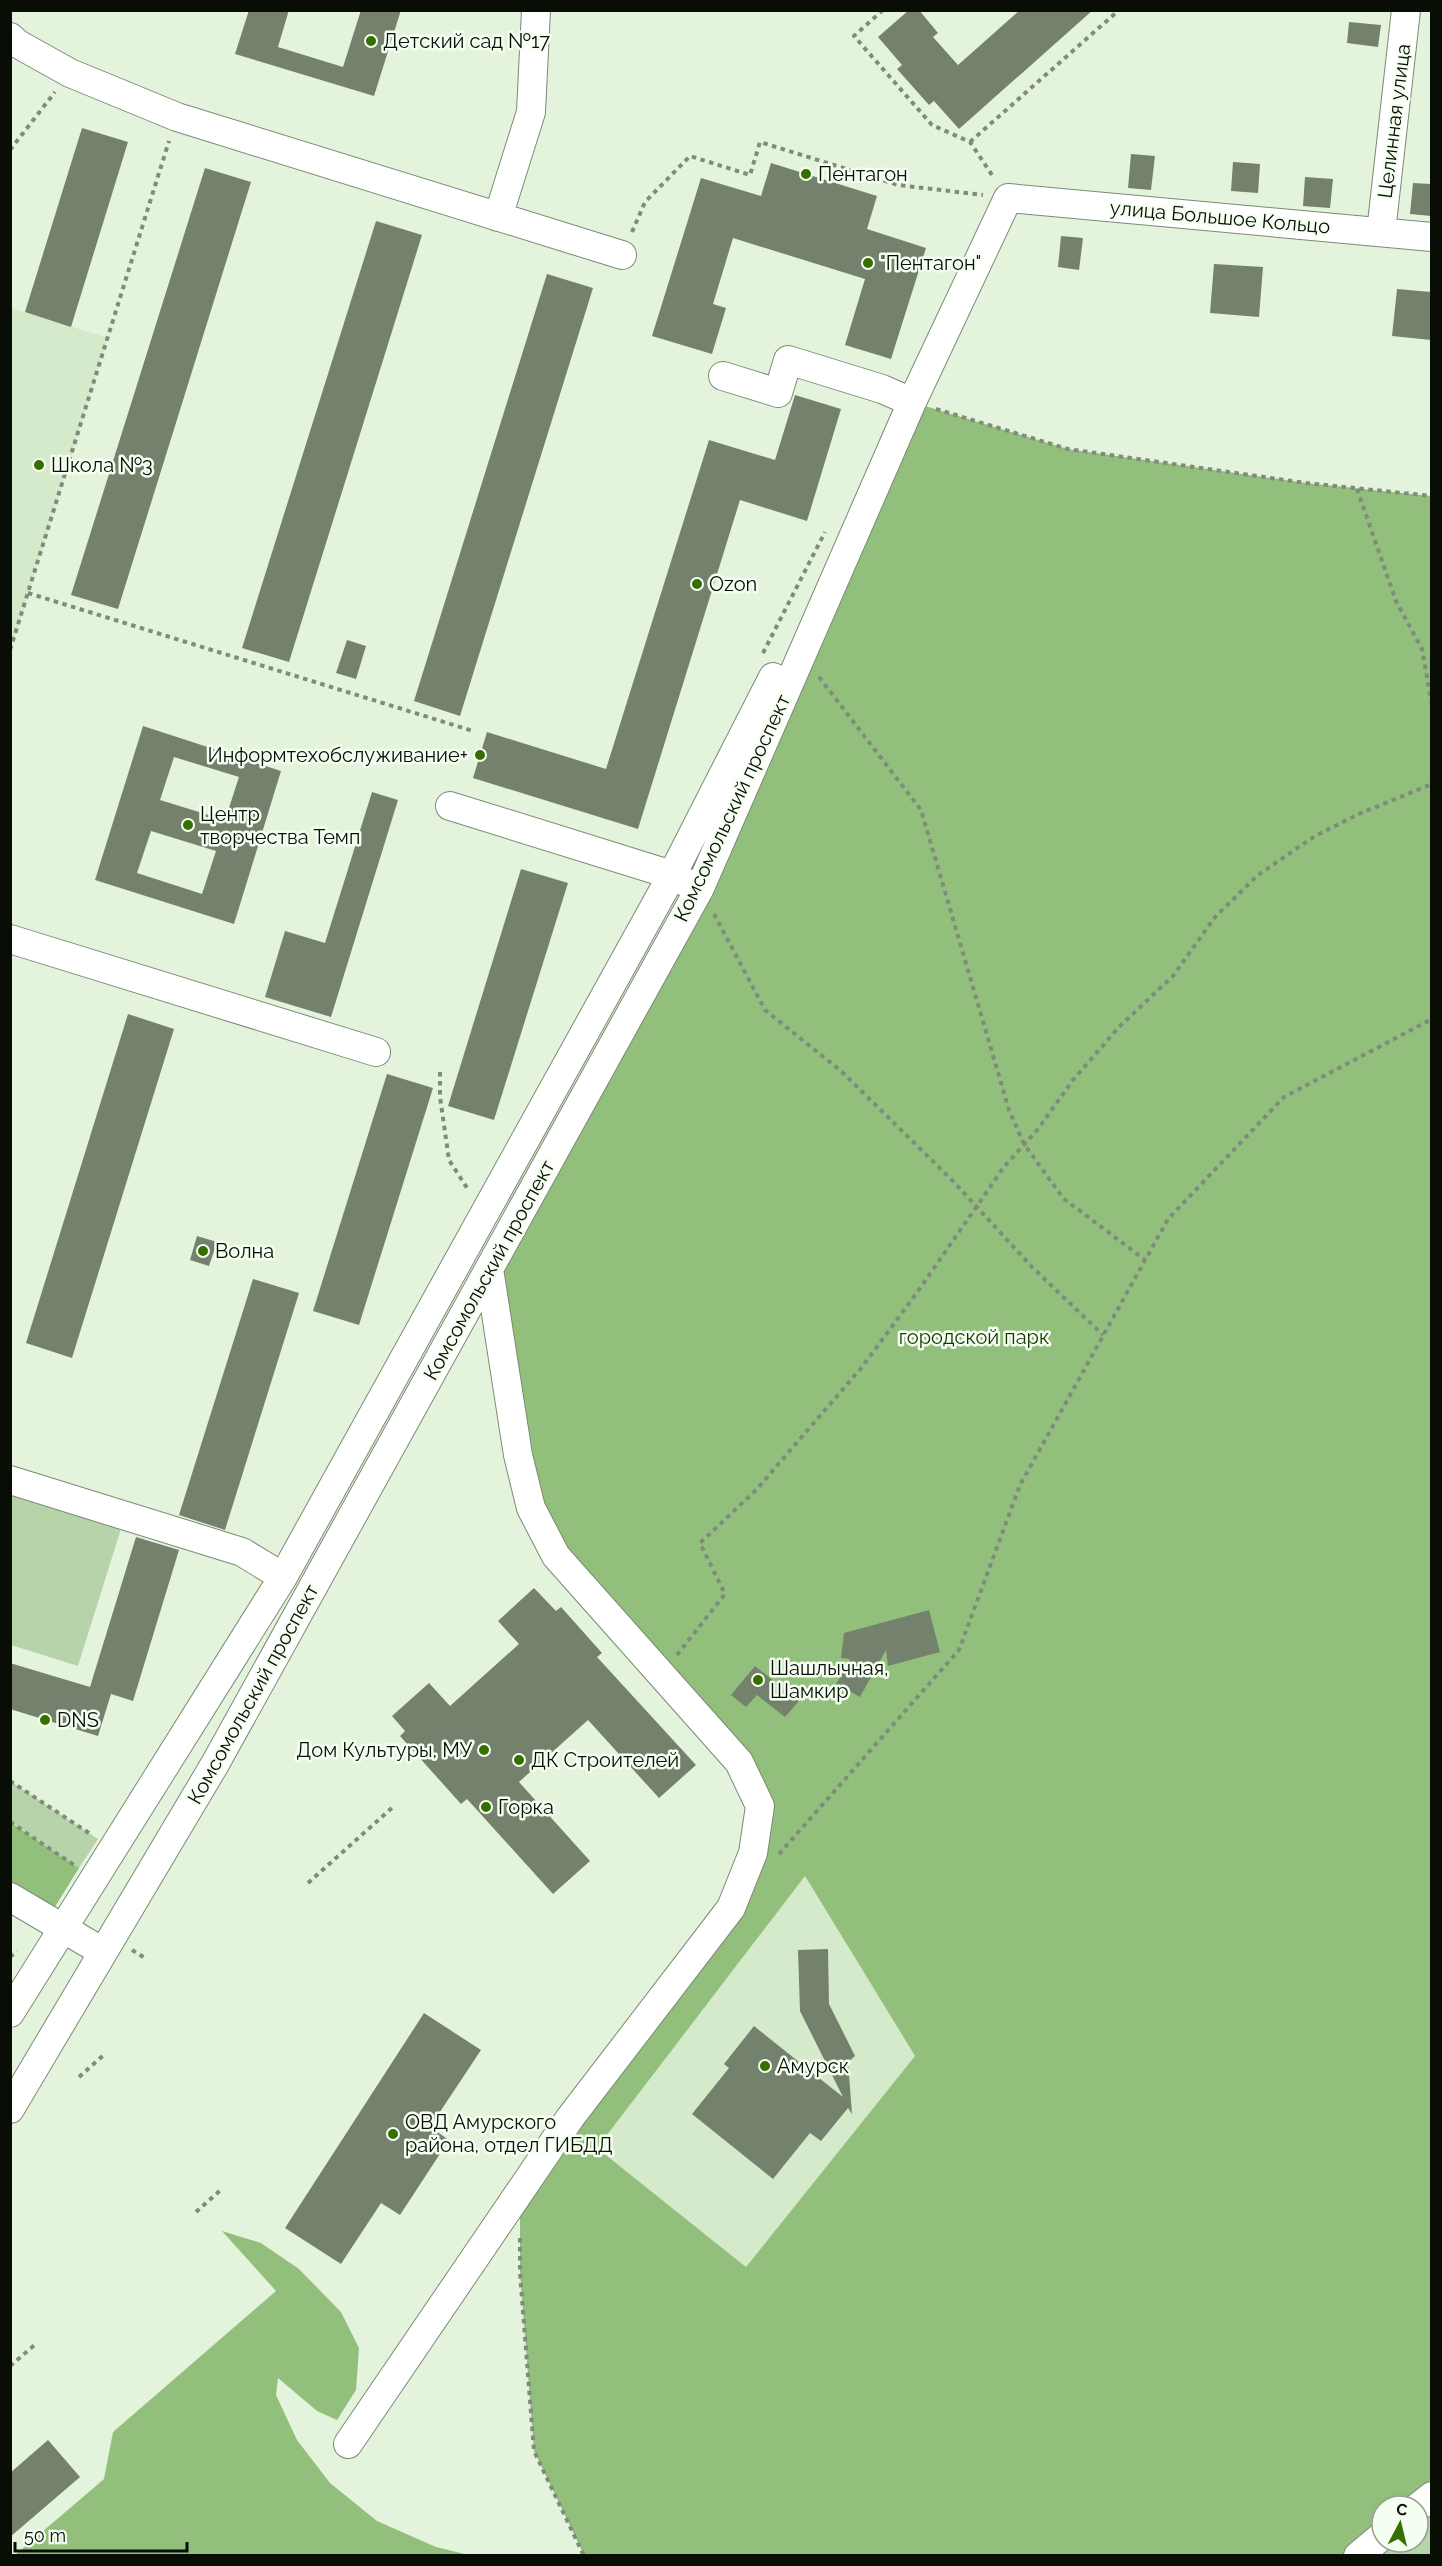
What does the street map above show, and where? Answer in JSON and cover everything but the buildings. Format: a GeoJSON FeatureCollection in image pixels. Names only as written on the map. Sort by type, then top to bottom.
{"type":"FeatureCollection","features":[{"type":"Feature","properties":{"kind":"street"},"geometry":{"type":"LineString","coordinates":[[498,217],[531,112],[536,10]]}},
{"type":"Feature","properties":{"kind":"street","name":"Целинная улица"},"geometry":{"type":"LineString","coordinates":[[1381,232],[1406,10]]}},
{"type":"Feature","properties":{"kind":"street"},"geometry":{"type":"LineString","coordinates":[[10,37],[18,44],[70,73],[177,117],[622,255]]}},
{"type":"Feature","properties":{"kind":"street","name":"улица Большое Кольцо"},"geometry":{"type":"LineString","coordinates":[[1008,198],[1431,237]]}},
{"type":"Feature","properties":{"kind":"street","name":"Комсомольский проспект"},"geometry":{"type":"LineString","coordinates":[[10,2013],[283,1577],[672,875],[912,402],[1008,198]]}},
{"type":"Feature","properties":{"kind":"street"},"geometry":{"type":"LineString","coordinates":[[723,376],[778,393],[788,360],[882,389],[912,402]]}},
{"type":"Feature","properties":{"kind":"street","name":"Комсомольский проспект"},"geometry":{"type":"LineString","coordinates":[[10,2109],[215,1764],[700,888],[912,402]]}},
{"type":"Feature","properties":{"kind":"street"},"geometry":{"type":"LineString","coordinates":[[450,806],[672,875],[700,888]]}},
{"type":"Feature","properties":{"kind":"street"},"geometry":{"type":"LineString","coordinates":[[10,939],[376,1052]]}},
{"type":"Feature","properties":{"kind":"street"},"geometry":{"type":"LineString","coordinates":[[348,2444],[570,2118],[731,1908],[753,1852],[760,1806],[739,1762],[662,1674],[613,1623],[556,1556],[531,1508],[518,1455],[489,1269]]}},
{"type":"Feature","properties":{"kind":"street"},"geometry":{"type":"LineString","coordinates":[[10,1480],[242,1552],[283,1577]]}},
{"type":"Feature","properties":{"kind":"street"},"geometry":{"type":"LineString","coordinates":[[10,1897],[103,1952]]}},
{"type":"Feature","properties":{"kind":"street"},"geometry":{"type":"LineString","coordinates":[[1358,2556],[1370,2546]]}},
{"type":"Feature","properties":{"kind":"path"},"geometry":{"type":"LineString","coordinates":[[883,10],[854,36],[932,125],[970,142],[1008,198]]}},
{"type":"Feature","properties":{"kind":"path"},"geometry":{"type":"LineString","coordinates":[[970,142],[1119,10]]}},
{"type":"Feature","properties":{"kind":"path"},"geometry":{"type":"LineString","coordinates":[[10,150],[70,73]]}},
{"type":"Feature","properties":{"kind":"path"},"geometry":{"type":"LineString","coordinates":[[10,650],[177,117]]}},
{"type":"Feature","properties":{"kind":"path"},"geometry":{"type":"LineString","coordinates":[[622,255],[645,202],[690,156],[750,175],[760,142],[898,185],[1008,198]]}},
{"type":"Feature","properties":{"kind":"path"},"geometry":{"type":"LineString","coordinates":[[912,402],[1068,449],[1357,489],[1431,496]]}},
{"type":"Feature","properties":{"kind":"path"},"geometry":{"type":"LineString","coordinates":[[1357,489],[1396,601],[1422,649],[1431,705]]}},
{"type":"Feature","properties":{"kind":"path"},"geometry":{"type":"LineString","coordinates":[[28,593],[473,731]]}},
{"type":"Feature","properties":{"kind":"path"},"geometry":{"type":"LineString","coordinates":[[802,655],[921,810],[1009,1110],[1024,1144],[1063,1198],[1145,1260]]}},
{"type":"Feature","properties":{"kind":"path"},"geometry":{"type":"LineString","coordinates":[[662,1674],[725,1594],[700,1543],[757,1489],[862,1367],[1004,1167],[1073,1080],[1119,1027],[1173,976],[1215,917],[1257,874],[1316,836],[1361,813],[1431,784]]}},
{"type":"Feature","properties":{"kind":"path"},"geometry":{"type":"LineString","coordinates":[[700,888],[765,1010],[841,1071],[976,1206],[1032,1267],[1103,1335]]}},
{"type":"Feature","properties":{"kind":"path"},"geometry":{"type":"LineString","coordinates":[[778,1855],[958,1650],[1020,1485],[1168,1219],[1284,1097],[1431,1019]]}},
{"type":"Feature","properties":{"kind":"path"},"geometry":{"type":"LineString","coordinates":[[440,1072],[440,1097],[449,1160],[472,1196]]}},
{"type":"Feature","properties":{"kind":"path"},"geometry":{"type":"LineString","coordinates":[[10,1781],[98,1839]]}},
{"type":"Feature","properties":{"kind":"path"},"geometry":{"type":"LineString","coordinates":[[308,1883],[393,1807]]}},
{"type":"Feature","properties":{"kind":"path"},"geometry":{"type":"LineString","coordinates":[[10,1822],[79,1868]]}},
{"type":"Feature","properties":{"kind":"path"},"geometry":{"type":"LineString","coordinates":[[79,2077],[106,2053]]}},
{"type":"Feature","properties":{"kind":"path"},"geometry":{"type":"LineString","coordinates":[[196,2212],[223,2188]]}},
{"type":"Feature","properties":{"kind":"path"},"geometry":{"type":"LineString","coordinates":[[520,2228],[520,2272],[534,2451],[584,2556]]}},
{"type":"Feature","properties":{"kind":"path"},"geometry":{"type":"LineString","coordinates":[[10,2366],[37,2343]]}},
{"type":"Feature","properties":{"kind":"shaded area","name":"Школа №3"},"geometry":{"type":"Polygon","coordinates":[[[11,308],[108,338],[11,650],[11,308]]]}},
{"type":"Feature","properties":{"kind":"shaded area"},"geometry":{"type":"Polygon","coordinates":[[[10,1480],[125,1516],[78,1666],[11,1645],[10,1480]]]}},
{"type":"Feature","properties":{"kind":"shaded area"},"geometry":{"type":"Polygon","coordinates":[[[10,1781],[98,1839],[79,1868],[11,1822],[10,1781]]]}},
{"type":"Feature","properties":{"kind":"shaded area"},"geometry":{"type":"Polygon","coordinates":[[[805,1876],[915,2056],[746,2267],[597,2148],[805,1876]]]}},
{"type":"Feature","properties":{"kind":"shaded area"},"geometry":{"type":"Polygon","coordinates":[[[1430,2497],[1431,2555],[1358,2556],[1370,2549],[1370,2554],[1430,2554],[1430,2497]]]}},
{"type":"Feature","properties":{"kind":"green space","name":"городской парк"},"geometry":{"type":"Polygon","coordinates":[[[912,402],[1068,449],[1306,483],[1431,496],[1432,2496],[1430,2497],[1430,2494],[1370,2494],[1370,2546],[1358,2555],[584,2555],[534,2451],[520,2273],[520,2205],[731,1908],[760,1806],[556,1556],[489,1269],[700,888],[912,402]],[[805,1876],[597,2148],[746,2267],[915,2056],[805,1876]]]}},
{"type":"Feature","properties":{"kind":"green space"},"geometry":{"type":"Polygon","coordinates":[[[10,1822],[79,1868],[48,1918],[11,1897],[10,1822]]]}},
{"type":"Feature","properties":{"kind":"green space"},"geometry":{"type":"Polygon","coordinates":[[[222,2231],[261,2243],[299,2269],[341,2312],[359,2348],[356,2390],[337,2420],[317,2411],[278,2378],[276,2395],[297,2440],[330,2483],[377,2521],[436,2547],[469,2555],[15,2555],[104,2479],[113,2432],[276,2291],[222,2231]]]}},
{"type":"Feature","properties":{"kind":"place","name":"Детский сад №17"},"geometry":{"type":"Point","coordinates":[371,41]}},
{"type":"Feature","properties":{"kind":"place","name":"Пентагон"},"geometry":{"type":"Point","coordinates":[806,174]}},
{"type":"Feature","properties":{"kind":"place","name":"\"Пентагон\""},"geometry":{"type":"Point","coordinates":[868,263]}},
{"type":"Feature","properties":{"kind":"place","name":"Школа №3"},"geometry":{"type":"Point","coordinates":[39,465]}},
{"type":"Feature","properties":{"kind":"place","name":"Ozon"},"geometry":{"type":"Point","coordinates":[697,584]}},
{"type":"Feature","properties":{"kind":"place","name":"Информтехобслуживание+"},"geometry":{"type":"Point","coordinates":[480,755]}},
{"type":"Feature","properties":{"kind":"place","name":"Центр творчества Темп"},"geometry":{"type":"Point","coordinates":[188,825]}},
{"type":"Feature","properties":{"kind":"place","name":"Волна"},"geometry":{"type":"Point","coordinates":[203,1251]}},
{"type":"Feature","properties":{"kind":"place","name":"Шашлычная, Шамкир"},"geometry":{"type":"Point","coordinates":[758,1680]}},
{"type":"Feature","properties":{"kind":"place","name":"DNS"},"geometry":{"type":"Point","coordinates":[45,1720]}},
{"type":"Feature","properties":{"kind":"place","name":"Дом Культуры, МУ"},"geometry":{"type":"Point","coordinates":[484,1750]}},
{"type":"Feature","properties":{"kind":"place","name":"ДК Строителей"},"geometry":{"type":"Point","coordinates":[519,1760]}},
{"type":"Feature","properties":{"kind":"place","name":"Горка"},"geometry":{"type":"Point","coordinates":[486,1807]}},
{"type":"Feature","properties":{"kind":"place","name":"Амурск"},"geometry":{"type":"Point","coordinates":[765,2066]}},
{"type":"Feature","properties":{"kind":"place","name":"ОВД Амурского района, отдел ГИБДД"},"geometry":{"type":"Point","coordinates":[393,2134]}}]}
